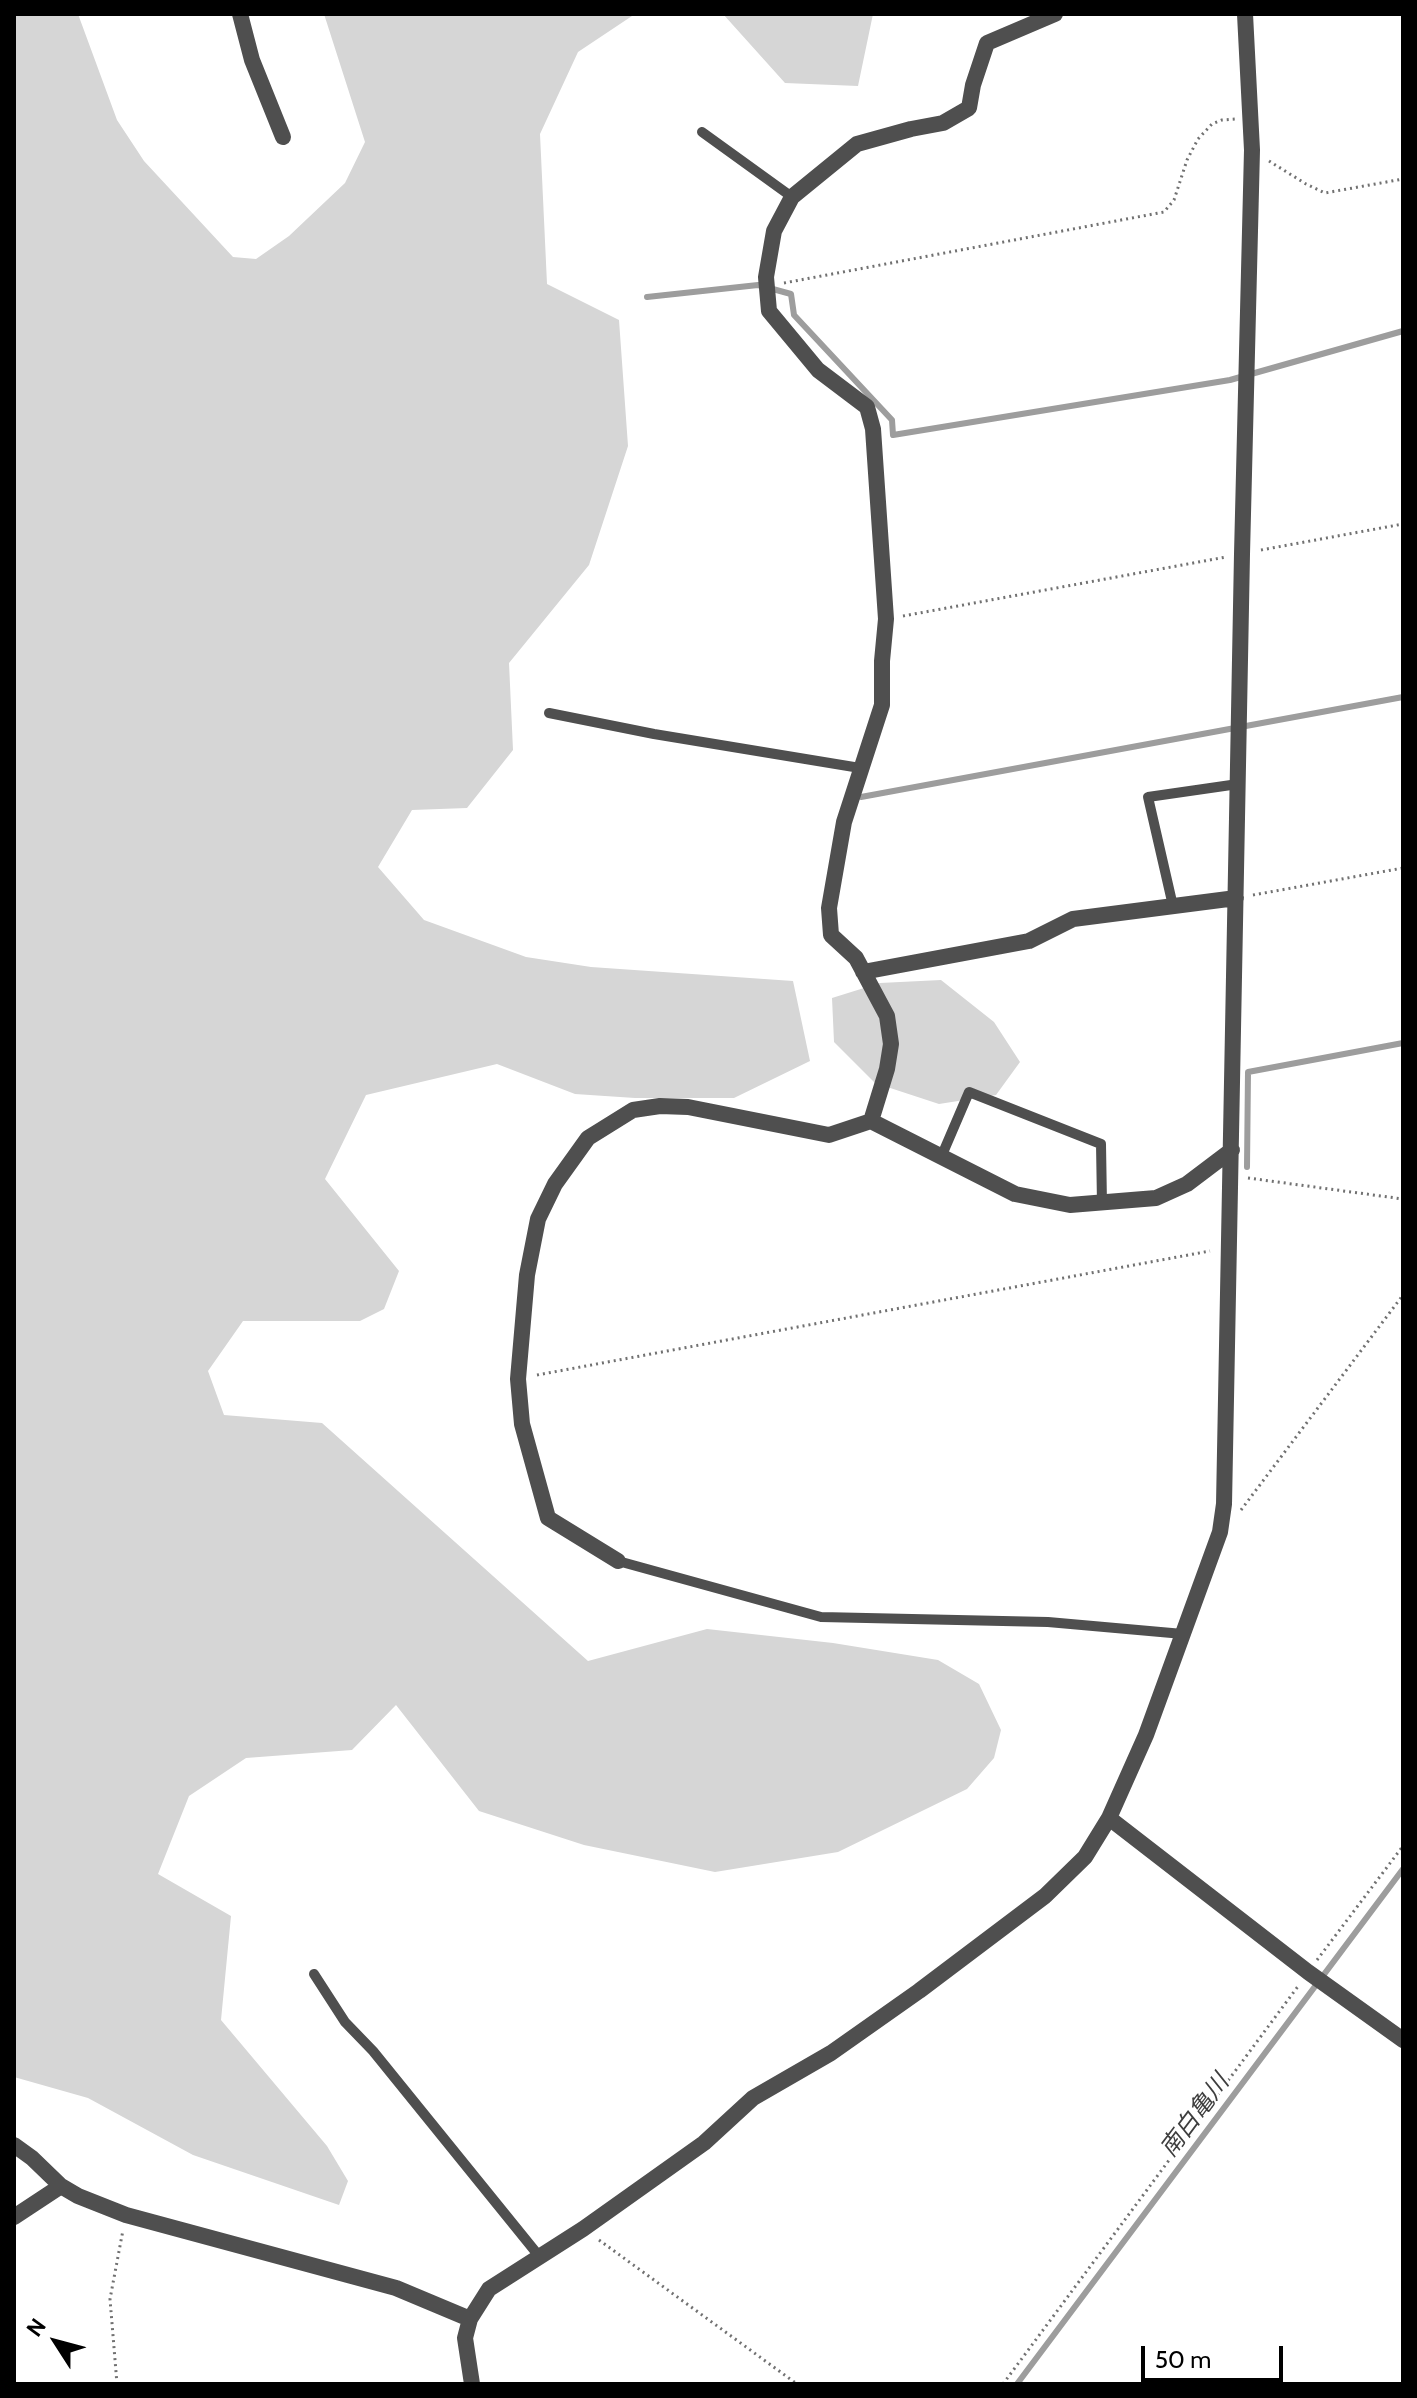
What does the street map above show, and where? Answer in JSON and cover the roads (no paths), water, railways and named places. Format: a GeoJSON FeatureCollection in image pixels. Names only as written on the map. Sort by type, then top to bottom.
{"type":"FeatureCollection","features":[{"type":"Feature","properties":{"kind":"street"},"geometry":{"type":"LineString","coordinates":[[240,14],[252,60],[283,137]]}},
{"type":"Feature","properties":{"kind":"street"},"geometry":{"type":"LineString","coordinates":[[871,1121],[887,1069],[891,1044],[887,1016],[856,958],[831,935],[829,908],[844,822],[882,705],[886,619],[873,429],[867,407],[818,370],[769,311],[766,277],[774,231],[792,197],[857,144],[943,123],[969,108],[987,43],[1055,14]]}},
{"type":"Feature","properties":{"kind":"street"},"geometry":{"type":"LineString","coordinates":[[472,2384],[465,2338],[470,2319],[489,2289],[583,2229],[704,2143],[753,2098],[831,2053],[919,1991],[1045,1896],[1085,1857],[1109,1818],[1146,1735],[1220,1532],[1230,1247],[1252,150],[1245,14]]}},
{"type":"Feature","properties":{"kind":"street"},"geometry":{"type":"LineString","coordinates":[[863,972],[1029,941],[1073,919],[1236,898]]}},
{"type":"Feature","properties":{"kind":"street"},"geometry":{"type":"LineString","coordinates":[[618,1561],[548,1518],[522,1424],[518,1379],[527,1275],[538,1219],[555,1184],[588,1138],[633,1110],[660,1106],[688,1107],[829,1135],[871,1121],[1015,1194],[1070,1205],[1156,1198],[1187,1184],[1232,1150]]}},
{"type":"Feature","properties":{"kind":"street"},"geometry":{"type":"LineString","coordinates":[[1109,1818],[1308,1972],[1403,2040]]}},
{"type":"Feature","properties":{"kind":"street"},"geometry":{"type":"LineString","coordinates":[[14,2145],[61,2186],[126,2215],[396,2288],[470,2319]]}},
{"type":"Feature","properties":{"kind":"street"},"geometry":{"type":"LineString","coordinates":[[14,2217],[61,2186]]}},
{"type":"Feature","properties":{"kind":"lane"},"geometry":{"type":"LineString","coordinates":[[702,132],[792,197]]}},
{"type":"Feature","properties":{"kind":"lane"},"geometry":{"type":"LineString","coordinates":[[549,713],[860,768]]}},
{"type":"Feature","properties":{"kind":"lane"},"geometry":{"type":"LineString","coordinates":[[1173,906],[1148,797],[1238,784]]}},
{"type":"Feature","properties":{"kind":"lane"},"geometry":{"type":"LineString","coordinates":[[942,1155],[969,1092],[1101,1144],[1102,1204]]}},
{"type":"Feature","properties":{"kind":"lane"},"geometry":{"type":"LineString","coordinates":[[618,1561],[821,1617],[1048,1622],[1183,1634]]}},
{"type":"Feature","properties":{"kind":"lane"},"geometry":{"type":"LineString","coordinates":[[314,1974],[345,2022],[373,2051],[539,2256]]}},
{"type":"Feature","properties":{"kind":"waterway"},"geometry":{"type":"LineString","coordinates":[[647,297],[758,285],[791,294],[794,315],[892,420],[893,435],[1230,380],[1403,331]]}},
{"type":"Feature","properties":{"kind":"waterway"},"geometry":{"type":"LineString","coordinates":[[861,797],[1403,697]]}},
{"type":"Feature","properties":{"kind":"waterway"},"geometry":{"type":"LineString","coordinates":[[1247,1167],[1248,1072],[1403,1043]]}},
{"type":"Feature","properties":{"kind":"waterway","name":"南白亀川"},"geometry":{"type":"LineString","coordinates":[[1017,2384],[1403,1869]]}}]}
